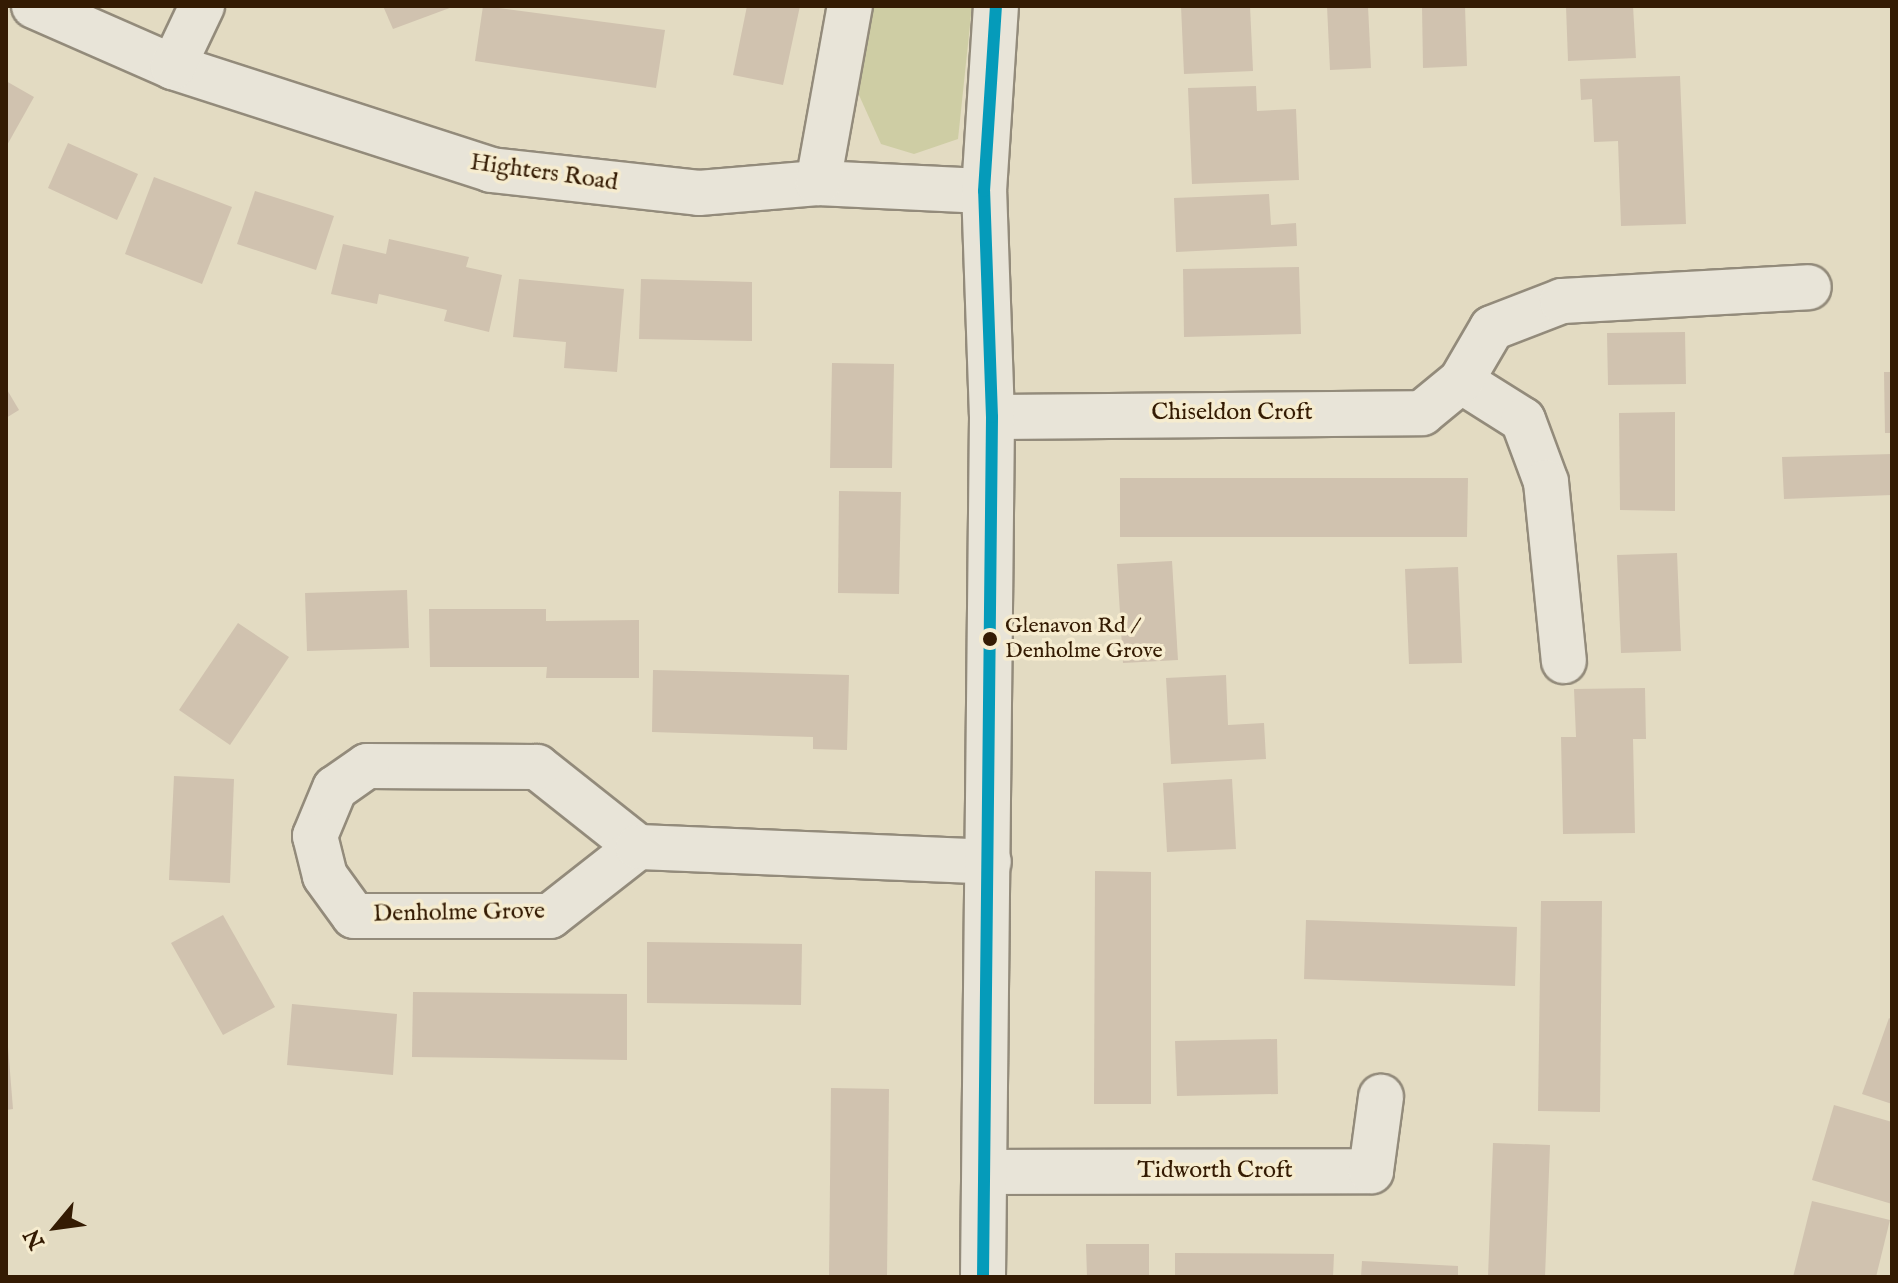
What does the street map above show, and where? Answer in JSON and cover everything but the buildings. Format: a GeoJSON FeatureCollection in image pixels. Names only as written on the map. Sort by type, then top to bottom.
{"type":"FeatureCollection","features":[{"type":"Feature","properties":{"kind":"street","name":"Highters Road"},"geometry":{"type":"LineString","coordinates":[[34,6],[173,67],[491,170],[699,193],[818,183],[984,191]]}},
{"type":"Feature","properties":{"kind":"street"},"geometry":{"type":"LineString","coordinates":[[173,67],[202,6]]}},
{"type":"Feature","properties":{"kind":"street"},"geometry":{"type":"LineString","coordinates":[[818,183],[850,6]]}},
{"type":"Feature","properties":{"kind":"street"},"geometry":{"type":"LineString","coordinates":[[983,1277],[992,417],[984,191],[996,6]]}},
{"type":"Feature","properties":{"kind":"street","name":"Chiseldon Croft"},"geometry":{"type":"LineString","coordinates":[[992,417],[1422,413],[1461,381],[1492,328],[1562,301],[1809,287]]}},
{"type":"Feature","properties":{"kind":"street"},"geometry":{"type":"LineString","coordinates":[[1461,381],[1523,420],[1546,482],[1564,661]]}},
{"type":"Feature","properties":{"kind":"street","name":"Denholme Grove"},"geometry":{"type":"LineString","coordinates":[[367,766],[537,767],[638,847],[550,916],[354,916],[325,876],[315,836],[335,788],[367,766]]}},
{"type":"Feature","properties":{"kind":"street"},"geometry":{"type":"LineString","coordinates":[[638,847],[989,862]]}},
{"type":"Feature","properties":{"kind":"street","name":"Tidworth Croft"},"geometry":{"type":"LineString","coordinates":[[985,1172],[1371,1171],[1381,1097]]}},
{"type":"Feature","properties":{"kind":"green space"},"geometry":{"type":"Polygon","coordinates":[[[867,6],[972,6],[958,139],[914,154],[881,144],[854,84],[867,6]]]}},
{"type":"Feature","properties":{"kind":"transit line"},"geometry":{"type":"LineString","coordinates":[[983,1277],[992,417],[984,191],[996,6]]}},
{"type":"Feature","properties":{"kind":"place","name":"Glenavon Rd / Denholme Grove"},"geometry":{"type":"Point","coordinates":[990,639]}}]}
